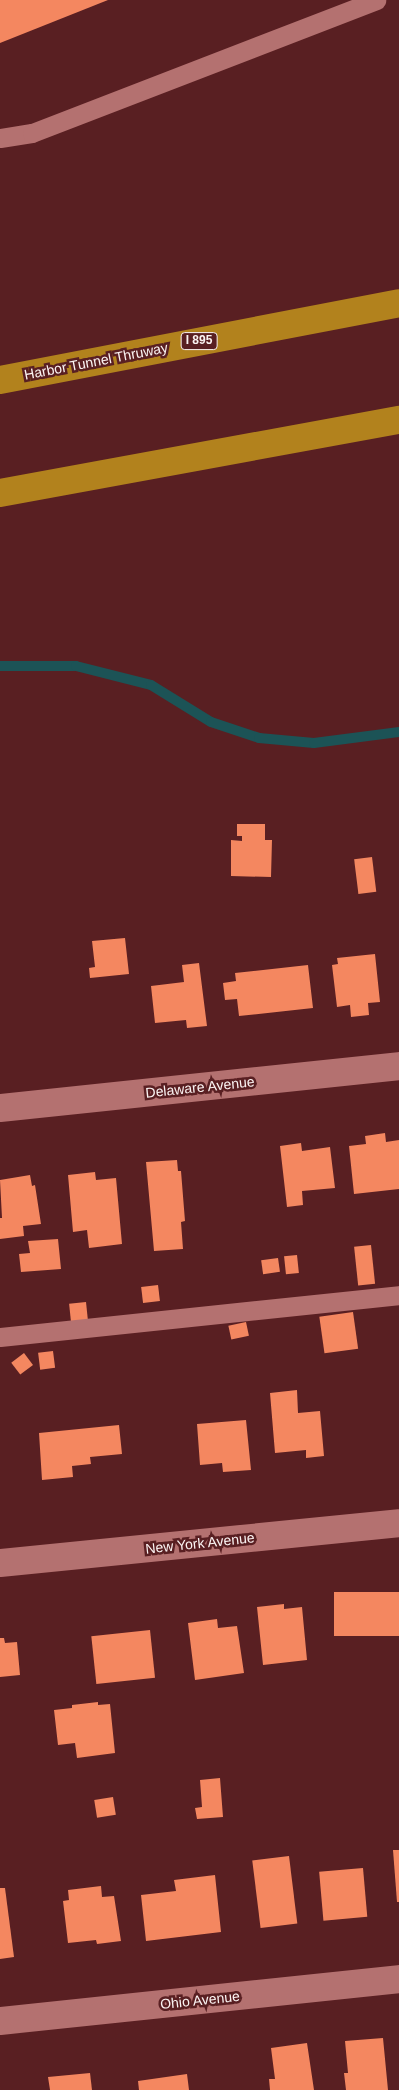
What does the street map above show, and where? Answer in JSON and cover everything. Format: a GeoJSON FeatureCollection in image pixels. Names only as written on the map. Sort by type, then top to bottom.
{"type":"FeatureCollection","features":[{"type":"Feature","properties":{"kind":"highway","name":"Harbor Tunnel Thruway"},"geometry":{"type":"LineString","coordinates":[[0,380],[399,303]]}},
{"type":"Feature","properties":{"kind":"highway"},"geometry":{"type":"LineString","coordinates":[[0,493],[399,420]]}},
{"type":"Feature","properties":{"kind":"street","name":"Delaware Avenue"},"geometry":{"type":"LineString","coordinates":[[0,1108],[399,1066]]}},
{"type":"Feature","properties":{"kind":"street","name":"New York Avenue"},"geometry":{"type":"LineString","coordinates":[[0,1563],[399,1523]]}},
{"type":"Feature","properties":{"kind":"street","name":"Ohio Avenue"},"geometry":{"type":"LineString","coordinates":[[0,2021],[399,1979]]}},
{"type":"Feature","properties":{"kind":"lane"},"geometry":{"type":"LineString","coordinates":[[0,138],[32,133],[376,0]]}},
{"type":"Feature","properties":{"kind":"lane"},"geometry":{"type":"LineString","coordinates":[[0,1337],[399,1295]]}},
{"type":"Feature","properties":{"kind":"building"},"geometry":{"type":"Polygon","coordinates":[[[0,0],[108,0],[0,43],[0,0]]]}},
{"type":"Feature","properties":{"kind":"building"},"geometry":{"type":"Polygon","coordinates":[[[237,824],[265,824],[265,840],[272,840],[271,877],[231,876],[231,840],[242,841],[242,836],[237,836],[237,824]]]}},
{"type":"Feature","properties":{"kind":"building"},"geometry":{"type":"Polygon","coordinates":[[[372,857],[376,892],[358,894],[354,859],[372,857]]]}},
{"type":"Feature","properties":{"kind":"building"},"geometry":{"type":"Polygon","coordinates":[[[125,938],[129,974],[90,978],[89,968],[95,967],[92,941],[125,938]]]}},
{"type":"Feature","properties":{"kind":"building"},"geometry":{"type":"Polygon","coordinates":[[[375,954],[380,1002],[368,1003],[369,1015],[351,1017],[350,1005],[337,1007],[332,965],[338,964],[337,958],[375,954]]]}},
{"type":"Feature","properties":{"kind":"building"},"geometry":{"type":"Polygon","coordinates":[[[199,963],[207,1026],[187,1028],[186,1020],[155,1023],[151,986],[184,982],[182,965],[199,963]]]}},
{"type":"Feature","properties":{"kind":"building"},"geometry":{"type":"Polygon","coordinates":[[[308,965],[313,1008],[239,1016],[237,999],[225,1000],[223,983],[236,981],[235,973],[308,965]]]}},
{"type":"Feature","properties":{"kind":"building"},"geometry":{"type":"Polygon","coordinates":[[[385,1133],[386,1142],[399,1140],[399,1189],[354,1194],[349,1146],[366,1144],[365,1136],[385,1133]]]}},
{"type":"Feature","properties":{"kind":"building"},"geometry":{"type":"Polygon","coordinates":[[[301,1143],[302,1151],[330,1147],[335,1188],[302,1191],[303,1205],[287,1207],[280,1146],[301,1143]]]}},
{"type":"Feature","properties":{"kind":"building"},"geometry":{"type":"Polygon","coordinates":[[[177,1160],[178,1171],[181,1171],[185,1221],[181,1222],[183,1249],[154,1251],[146,1162],[177,1160]]]}},
{"type":"Feature","properties":{"kind":"building"},"geometry":{"type":"Polygon","coordinates":[[[95,1172],[96,1180],[116,1178],[122,1244],[89,1248],[87,1230],[73,1232],[68,1175],[95,1172]]]}},
{"type":"Feature","properties":{"kind":"building"},"geometry":{"type":"Polygon","coordinates":[[[30,1175],[32,1186],[35,1185],[41,1224],[23,1226],[24,1236],[0,1239],[0,1218],[2,1218],[0,1180],[30,1175]]]}},
{"type":"Feature","properties":{"kind":"building"},"geometry":{"type":"Polygon","coordinates":[[[58,1239],[61,1269],[21,1272],[19,1254],[30,1253],[28,1241],[58,1239]]]}},
{"type":"Feature","properties":{"kind":"building"},"geometry":{"type":"Polygon","coordinates":[[[371,1245],[375,1284],[358,1286],[354,1247],[371,1245]]]}},
{"type":"Feature","properties":{"kind":"building"},"geometry":{"type":"Polygon","coordinates":[[[297,1255],[299,1273],[286,1274],[284,1256],[297,1255]]]}},
{"type":"Feature","properties":{"kind":"building"},"geometry":{"type":"Polygon","coordinates":[[[278,1258],[280,1272],[263,1274],[261,1260],[278,1258]]]}},
{"type":"Feature","properties":{"kind":"building"},"geometry":{"type":"Polygon","coordinates":[[[158,1285],[160,1301],[143,1303],[141,1287],[158,1285]]]}},
{"type":"Feature","properties":{"kind":"building"},"geometry":{"type":"Polygon","coordinates":[[[86,1302],[88,1321],[71,1323],[69,1304],[86,1302]]]}},
{"type":"Feature","properties":{"kind":"building"},"geometry":{"type":"Polygon","coordinates":[[[353,1312],[358,1349],[324,1353],[319,1317],[353,1312]]]}},
{"type":"Feature","properties":{"kind":"building"},"geometry":{"type":"Polygon","coordinates":[[[246,1322],[249,1336],[231,1339],[228,1326],[246,1322]]]}},
{"type":"Feature","properties":{"kind":"building"},"geometry":{"type":"Polygon","coordinates":[[[53,1351],[55,1368],[40,1370],[38,1353],[53,1351]]]}},
{"type":"Feature","properties":{"kind":"building"},"geometry":{"type":"Polygon","coordinates":[[[24,1353],[33,1365],[20,1375],[11,1363],[24,1353]]]}},
{"type":"Feature","properties":{"kind":"building"},"geometry":{"type":"Polygon","coordinates":[[[297,1390],[298,1413],[320,1411],[324,1456],[306,1458],[306,1450],[275,1453],[270,1393],[297,1390]]]}},
{"type":"Feature","properties":{"kind":"building"},"geometry":{"type":"Polygon","coordinates":[[[246,1420],[251,1470],[223,1472],[222,1463],[200,1465],[197,1424],[246,1420]]]}},
{"type":"Feature","properties":{"kind":"building"},"geometry":{"type":"Polygon","coordinates":[[[119,1425],[122,1454],[90,1457],[91,1464],[72,1466],[73,1477],[42,1480],[39,1433],[119,1425]]]}},
{"type":"Feature","properties":{"kind":"building"},"geometry":{"type":"Polygon","coordinates":[[[334,1592],[399,1592],[399,1636],[334,1636],[334,1592]]]}},
{"type":"Feature","properties":{"kind":"building"},"geometry":{"type":"Polygon","coordinates":[[[284,1604],[284,1609],[302,1607],[307,1660],[263,1665],[257,1607],[284,1604]]]}},
{"type":"Feature","properties":{"kind":"building"},"geometry":{"type":"Polygon","coordinates":[[[217,1619],[218,1628],[237,1626],[244,1673],[195,1680],[188,1623],[217,1619]]]}},
{"type":"Feature","properties":{"kind":"building"},"geometry":{"type":"Polygon","coordinates":[[[150,1630],[155,1678],[96,1684],[91,1636],[150,1630]]]}},
{"type":"Feature","properties":{"kind":"building"},"geometry":{"type":"Polygon","coordinates":[[[0,1638],[4,1638],[5,1643],[17,1642],[20,1675],[0,1677],[0,1638]]]}},
{"type":"Feature","properties":{"kind":"building"},"geometry":{"type":"Polygon","coordinates":[[[98,1702],[98,1705],[110,1704],[115,1753],[77,1758],[75,1743],[58,1745],[54,1710],[72,1708],[72,1705],[98,1702]]]}},
{"type":"Feature","properties":{"kind":"building"},"geometry":{"type":"Polygon","coordinates":[[[220,1778],[223,1817],[197,1819],[195,1808],[202,1807],[200,1780],[220,1778]]]}},
{"type":"Feature","properties":{"kind":"building"},"geometry":{"type":"Polygon","coordinates":[[[113,1797],[116,1815],[97,1818],[94,1800],[113,1797]]]}},
{"type":"Feature","properties":{"kind":"building"},"geometry":{"type":"Polygon","coordinates":[[[393,1850],[399,1850],[399,1902],[397,1902],[393,1850]]]}},
{"type":"Feature","properties":{"kind":"building"},"geometry":{"type":"Polygon","coordinates":[[[289,1856],[297,1923],[261,1928],[252,1861],[289,1856]]]}},
{"type":"Feature","properties":{"kind":"building"},"geometry":{"type":"Polygon","coordinates":[[[363,1868],[367,1917],[323,1921],[319,1872],[363,1868]]]}},
{"type":"Feature","properties":{"kind":"building"},"geometry":{"type":"Polygon","coordinates":[[[215,1875],[221,1932],[146,1941],[141,1895],[176,1891],[174,1880],[215,1875]]]}},
{"type":"Feature","properties":{"kind":"building"},"geometry":{"type":"Polygon","coordinates":[[[101,1886],[102,1897],[114,1896],[121,1941],[97,1944],[96,1940],[68,1943],[63,1901],[69,1900],[68,1890],[101,1886]]]}},
{"type":"Feature","properties":{"kind":"building"},"geometry":{"type":"Polygon","coordinates":[[[0,1888],[5,1888],[14,1957],[0,1959],[0,1888]]]}},
{"type":"Feature","properties":{"kind":"building"},"geometry":{"type":"Polygon","coordinates":[[[383,2038],[388,2090],[346,2090],[344,2073],[348,2073],[345,2041],[383,2038]]]}},
{"type":"Feature","properties":{"kind":"building"},"geometry":{"type":"Polygon","coordinates":[[[307,2043],[314,2090],[270,2090],[269,2079],[275,2079],[271,2048],[307,2043]]]}},
{"type":"Feature","properties":{"kind":"building"},"geometry":{"type":"Polygon","coordinates":[[[90,2073],[92,2090],[50,2090],[48,2077],[90,2073]]]}},
{"type":"Feature","properties":{"kind":"building"},"geometry":{"type":"Polygon","coordinates":[[[187,2074],[189,2090],[139,2090],[138,2081],[187,2074]]]}},
{"type":"Feature","properties":{"kind":"waterway"},"geometry":{"type":"LineString","coordinates":[[0,666],[76,666],[151,685],[211,722],[259,738],[314,743],[399,732]]}}]}
